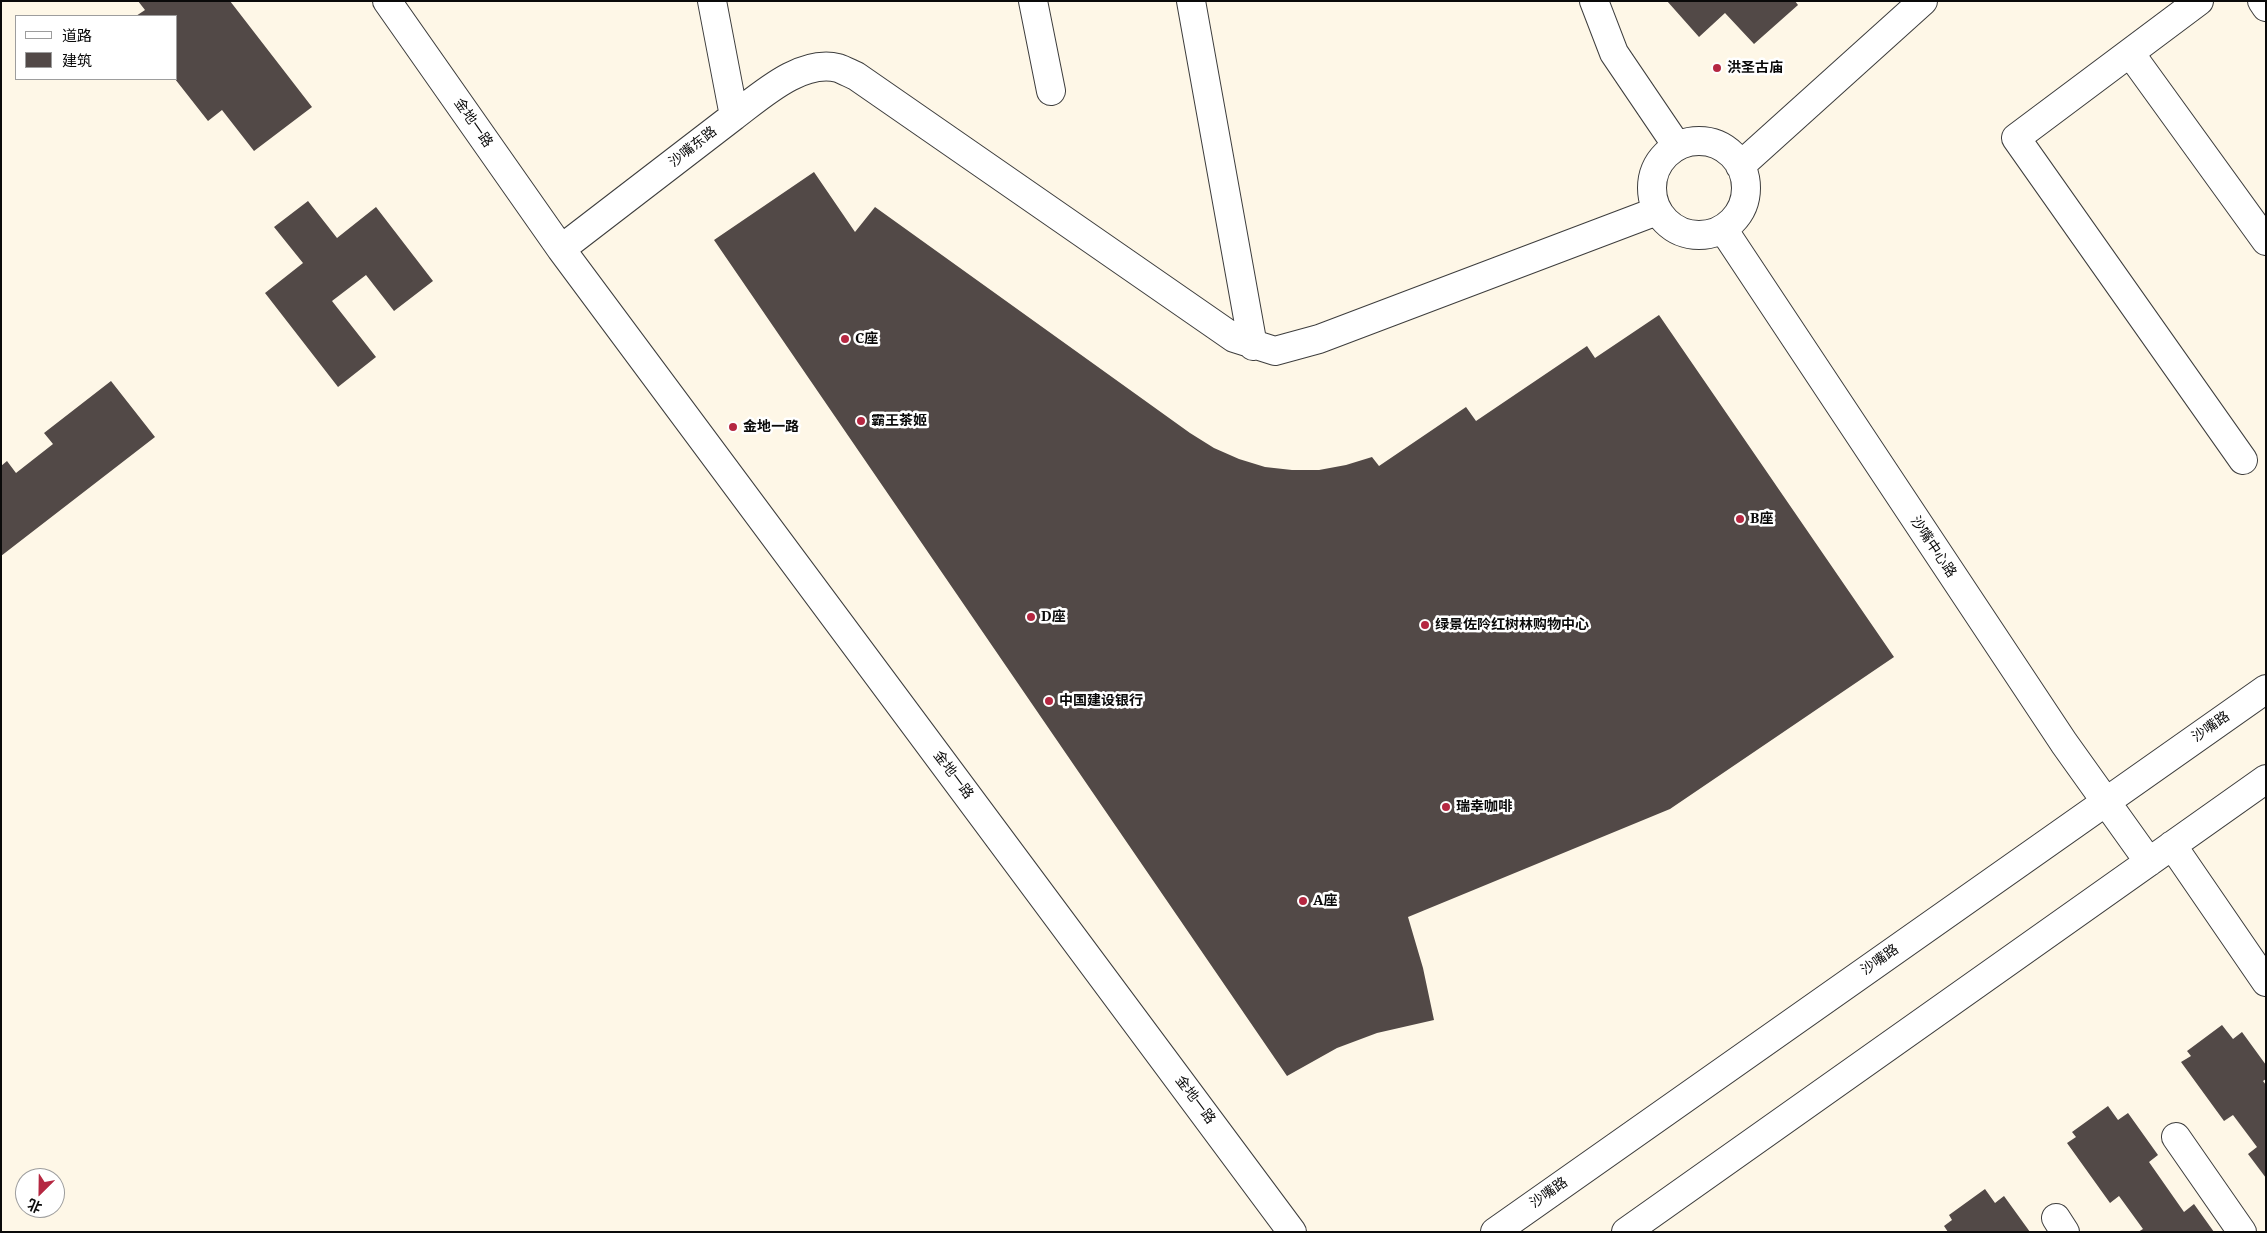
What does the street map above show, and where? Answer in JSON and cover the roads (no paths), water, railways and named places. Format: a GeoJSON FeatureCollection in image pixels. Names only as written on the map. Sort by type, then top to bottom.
{"type":"FeatureCollection","features":[{"type":"Feature","properties":{"kind":"street","name":"金地一路"},"geometry":{"type":"LineString","coordinates":[[387,1],[561,249],[1292,1232]]}},
{"type":"Feature","properties":{"kind":"street"},"geometry":{"type":"LineString","coordinates":[[712,1],[734,116]]}},
{"type":"Feature","properties":{"kind":"street"},"geometry":{"type":"LineString","coordinates":[[1033,1],[1051,91]]}},
{"type":"Feature","properties":{"kind":"street"},"geometry":{"type":"LineString","coordinates":[[1191,1],[1253,346]]}},
{"type":"Feature","properties":{"kind":"street"},"geometry":{"type":"LineString","coordinates":[[1594,1],[1614,53],[1677,146]]}},
{"type":"Feature","properties":{"kind":"street"},"geometry":{"type":"LineString","coordinates":[[1740,166],[1924,1]]}},
{"type":"Feature","properties":{"kind":"street"},"geometry":{"type":"LineString","coordinates":[[2199,1],[2016,138],[2243,460]]}},
{"type":"Feature","properties":{"kind":"street"},"geometry":{"type":"LineString","coordinates":[[2262,1],[2266,7]]}},
{"type":"Feature","properties":{"kind":"street"},"geometry":{"type":"LineString","coordinates":[[2130,52],[2266,241]]}},
{"type":"Feature","properties":{"kind":"street","name":"沙嘴东路"},"geometry":{"type":"LineString","coordinates":[[561,249],[768,90],[796,75],[818,67],[839,68],[856,76],[1234,338],[1253,346],[1275,351],[1297,346],[1657,211]]}},
{"type":"Feature","properties":{"kind":"street"},"geometry":{"type":"LineString","coordinates":[[1691,142],[1706,142],[1719,146],[1731,154],[1740,166],[1745,179],[1746,194],[1742,208],[1734,220],[1723,229],[1708,235],[1693,235],[1678,231],[1666,222],[1657,211],[1652,196],[1652,181],[1656,167],[1665,155],[1677,146],[1691,142]]}},
{"type":"Feature","properties":{"kind":"street","name":"沙嘴中心路"},"geometry":{"type":"LineString","coordinates":[[1723,229],[2064,743],[2149,862]]}},
{"type":"Feature","properties":{"kind":"street","name":"沙嘴路"},"geometry":{"type":"LineString","coordinates":[[1495,1232],[2266,689]]}},
{"type":"Feature","properties":{"kind":"street"},"geometry":{"type":"LineString","coordinates":[[1626,1232],[2266,779]]}},
{"type":"Feature","properties":{"kind":"street"},"geometry":{"type":"LineString","coordinates":[[2172,845],[2266,982]]}},
{"type":"Feature","properties":{"kind":"street"},"geometry":{"type":"LineString","coordinates":[[2176,1137],[2242,1232]]}},
{"type":"Feature","properties":{"kind":"place","name":"洪圣古庙"},"geometry":{"type":"Point","coordinates":[1717,68]}},
{"type":"Feature","properties":{"kind":"place","name":"C座"},"geometry":{"type":"Point","coordinates":[845,339]}},
{"type":"Feature","properties":{"kind":"place","name":"霸王茶姬"},"geometry":{"type":"Point","coordinates":[861,421]}},
{"type":"Feature","properties":{"kind":"place","name":"金地一路"},"geometry":{"type":"Point","coordinates":[733,427]}},
{"type":"Feature","properties":{"kind":"place","name":"B座"},"geometry":{"type":"Point","coordinates":[1740,519]}},
{"type":"Feature","properties":{"kind":"place","name":"D座"},"geometry":{"type":"Point","coordinates":[1031,617]}},
{"type":"Feature","properties":{"kind":"place","name":"绿景佐阾红树林购物中心"},"geometry":{"type":"Point","coordinates":[1425,625]}},
{"type":"Feature","properties":{"kind":"place","name":"中国建设银行"},"geometry":{"type":"Point","coordinates":[1049,701]}},
{"type":"Feature","properties":{"kind":"place","name":"瑞幸咖啡"},"geometry":{"type":"Point","coordinates":[1446,807]}},
{"type":"Feature","properties":{"kind":"place","name":"A座"},"geometry":{"type":"Point","coordinates":[1303,901]}}]}
